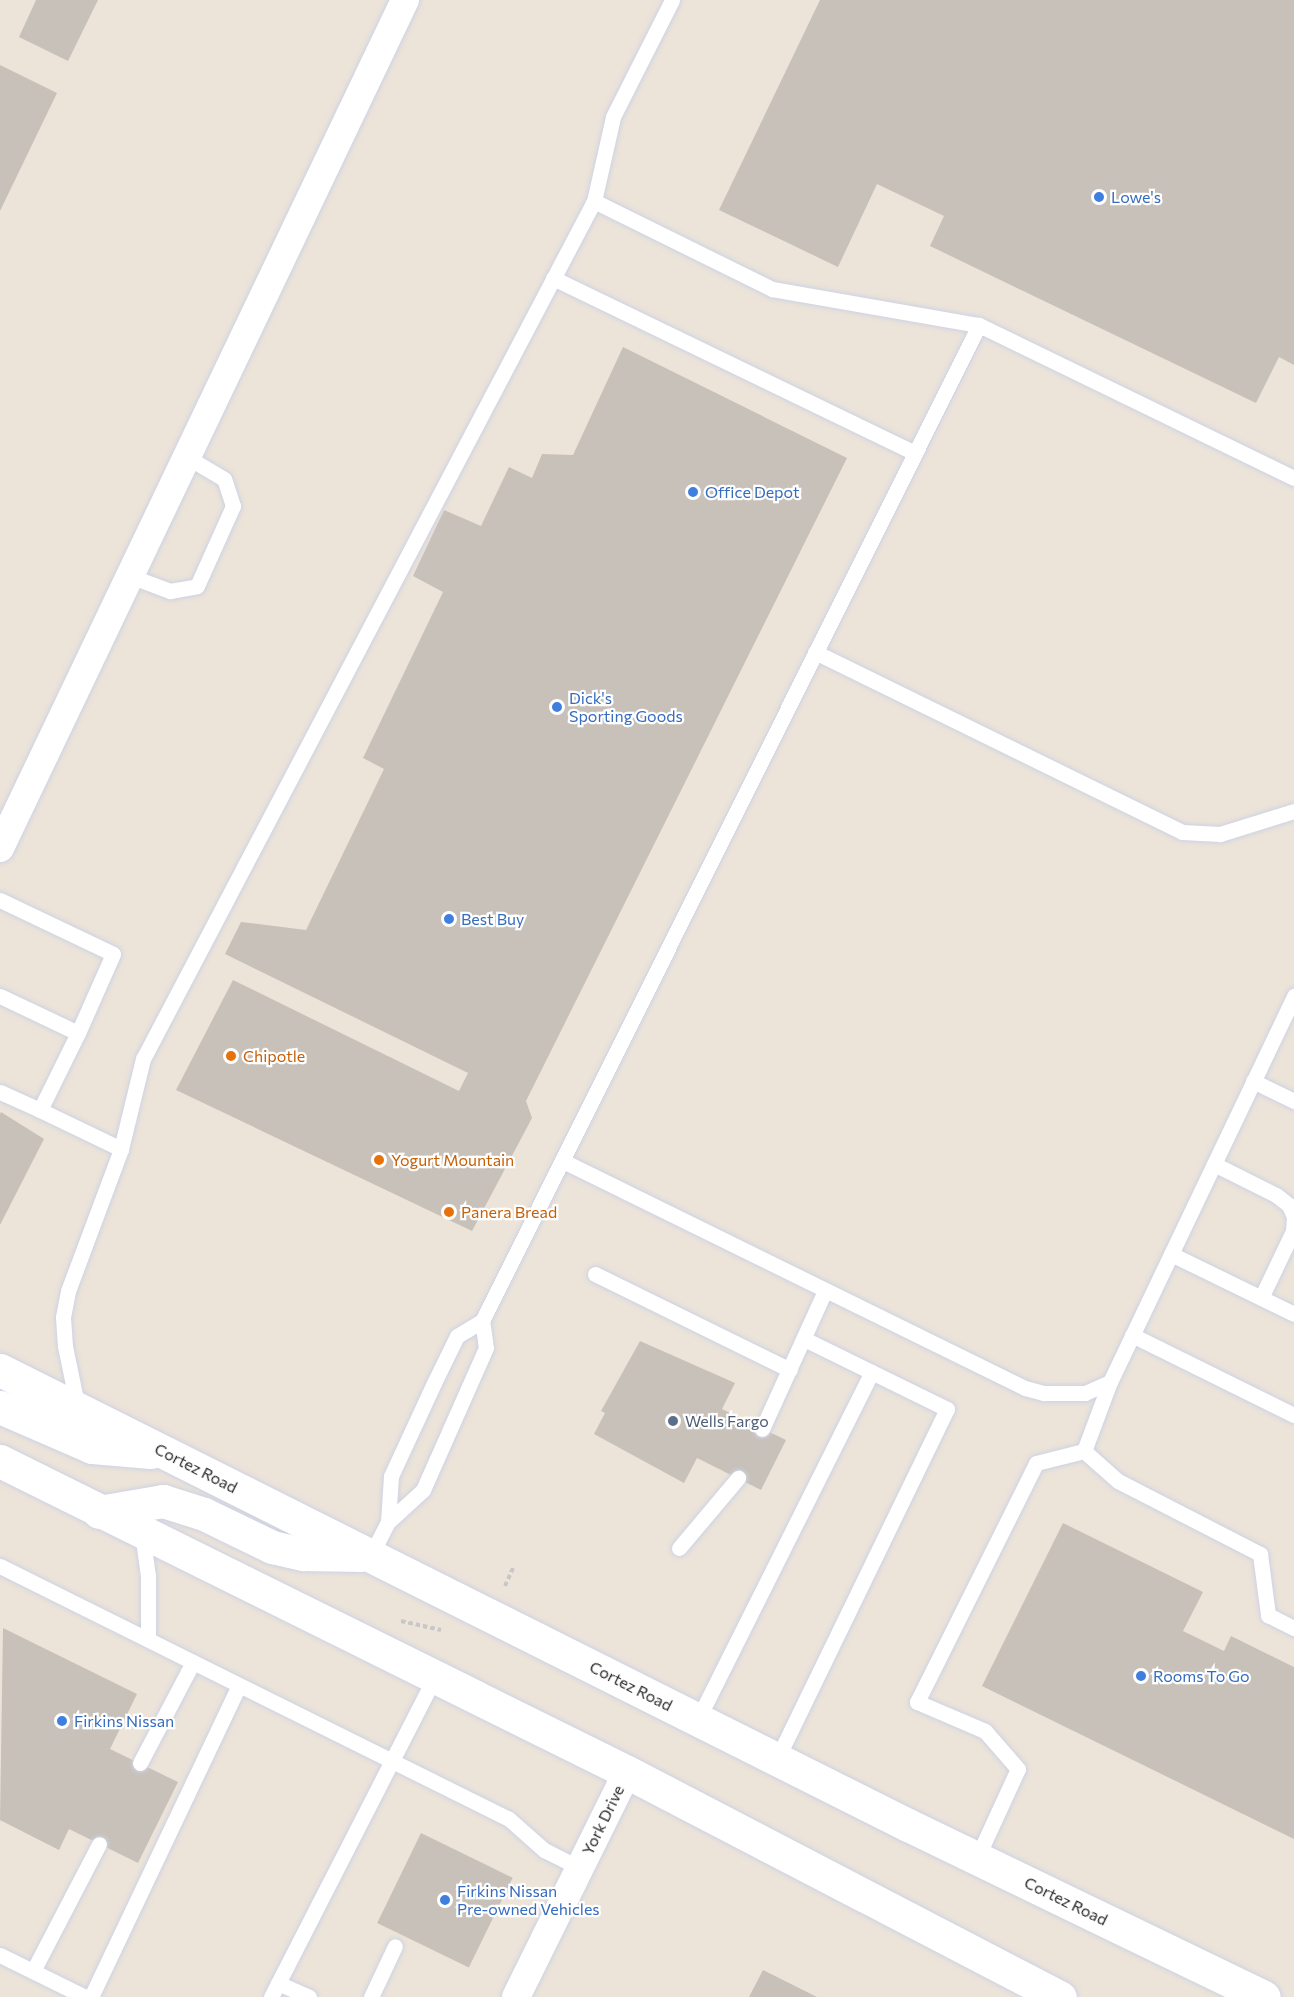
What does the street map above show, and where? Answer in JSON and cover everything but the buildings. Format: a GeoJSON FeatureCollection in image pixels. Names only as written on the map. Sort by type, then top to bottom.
{"type":"FeatureCollection","features":[{"type":"Feature","properties":{"kind":"main road","name":"Cortez Road"},"geometry":{"type":"LineString","coordinates":[[0,1370],[777,1759],[1264,1997]]}},
{"type":"Feature","properties":{"kind":"main road"},"geometry":{"type":"LineString","coordinates":[[0,1407],[92,1447],[167,1453]]}},
{"type":"Feature","properties":{"kind":"main road"},"geometry":{"type":"LineString","coordinates":[[0,1461],[627,1772],[1058,1996]]}},
{"type":"Feature","properties":{"kind":"main road"},"geometry":{"type":"LineString","coordinates":[[99,1512],[163,1500],[204,1514],[272,1547],[303,1554],[371,1555]]}},
{"type":"Feature","properties":{"kind":"street"},"geometry":{"type":"LineString","coordinates":[[0,848],[405,0]]}},
{"type":"Feature","properties":{"kind":"street","name":"York Drive"},"geometry":{"type":"LineString","coordinates":[[516,1997],[627,1772]]}},
{"type":"Feature","properties":{"kind":"lane"},"geometry":{"type":"LineString","coordinates":[[78,1408],[65,1346],[63,1317],[68,1291],[121,1149],[143,1059],[594,201],[613,117],[672,0]]}},
{"type":"Feature","properties":{"kind":"lane"},"geometry":{"type":"LineString","coordinates":[[594,201],[772,289],[979,325],[1294,478]]}},
{"type":"Feature","properties":{"kind":"lane"},"geometry":{"type":"LineString","coordinates":[[553,278],[915,453]]}},
{"type":"Feature","properties":{"kind":"lane"},"geometry":{"type":"LineString","coordinates":[[388,1522],[391,1476],[457,1336],[482,1321],[564,1161],[979,325]]}},
{"type":"Feature","properties":{"kind":"lane"},"geometry":{"type":"LineString","coordinates":[[130,576],[170,591],[197,586],[233,506],[224,479],[187,457]]}},
{"type":"Feature","properties":{"kind":"lane"},"geometry":{"type":"LineString","coordinates":[[815,652],[1182,832],[1220,834],[1294,811]]}},
{"type":"Feature","properties":{"kind":"lane"},"geometry":{"type":"LineString","coordinates":[[0,900],[113,954],[40,1110]]}},
{"type":"Feature","properties":{"kind":"lane"},"geometry":{"type":"LineString","coordinates":[[0,996],[78,1033]]}},
{"type":"Feature","properties":{"kind":"lane"},"geometry":{"type":"LineString","coordinates":[[1084,1451],[1110,1382],[1294,996]]}},
{"type":"Feature","properties":{"kind":"lane"},"geometry":{"type":"LineString","coordinates":[[1253,1081],[1294,1101]]}},
{"type":"Feature","properties":{"kind":"lane"},"geometry":{"type":"LineString","coordinates":[[0,1092],[121,1149]]}},
{"type":"Feature","properties":{"kind":"lane"},"geometry":{"type":"LineString","coordinates":[[564,1161],[1025,1388],[1044,1393],[1076,1394],[1110,1382]]}},
{"type":"Feature","properties":{"kind":"lane"},"geometry":{"type":"LineString","coordinates":[[1214,1164],[1276,1195],[1289,1205],[1294,1217],[1293,1231],[1261,1298]]}},
{"type":"Feature","properties":{"kind":"lane"},"geometry":{"type":"LineString","coordinates":[[1171,1254],[1294,1314]]}},
{"type":"Feature","properties":{"kind":"lane"},"geometry":{"type":"LineString","coordinates":[[595,1274],[790,1370]]}},
{"type":"Feature","properties":{"kind":"lane"},"geometry":{"type":"LineString","coordinates":[[762,1429],[825,1291]]}},
{"type":"Feature","properties":{"kind":"lane"},"geometry":{"type":"LineString","coordinates":[[371,1555],[388,1522],[423,1490],[486,1348],[482,1321]]}},
{"type":"Feature","properties":{"kind":"lane"},"geometry":{"type":"LineString","coordinates":[[1132,1335],[1294,1415]]}},
{"type":"Feature","properties":{"kind":"lane"},"geometry":{"type":"LineString","coordinates":[[777,1759],[947,1409],[804,1339]]}},
{"type":"Feature","properties":{"kind":"lane"},"geometry":{"type":"LineString","coordinates":[[698,1719],[872,1372]]}},
{"type":"Feature","properties":{"kind":"lane"},"geometry":{"type":"LineString","coordinates":[[1084,1451],[1118,1481],[1260,1554],[1268,1615],[1294,1628]]}},
{"type":"Feature","properties":{"kind":"lane"},"geometry":{"type":"LineString","coordinates":[[977,1858],[1018,1769],[985,1731],[917,1702],[1036,1463],[1084,1451]]}},
{"type":"Feature","properties":{"kind":"lane"},"geometry":{"type":"LineString","coordinates":[[679,1548],[738,1478]]}},
{"type":"Feature","properties":{"kind":"lane"},"geometry":{"type":"LineString","coordinates":[[142,1533],[148,1576],[148,1639]]}},
{"type":"Feature","properties":{"kind":"lane"},"geometry":{"type":"LineString","coordinates":[[0,1566],[509,1819],[544,1850],[580,1868]]}},
{"type":"Feature","properties":{"kind":"lane"},"geometry":{"type":"LineString","coordinates":[[140,1764],[193,1662]]}},
{"type":"Feature","properties":{"kind":"lane"},"geometry":{"type":"LineString","coordinates":[[271,1997],[434,1678]]}},
{"type":"Feature","properties":{"kind":"lane"},"geometry":{"type":"LineString","coordinates":[[91,1997],[239,1686]]}},
{"type":"Feature","properties":{"kind":"lane"},"geometry":{"type":"LineString","coordinates":[[33,1971],[99,1844]]}},
{"type":"Feature","properties":{"kind":"lane"},"geometry":{"type":"LineString","coordinates":[[371,1997],[395,1946]]}},
{"type":"Feature","properties":{"kind":"lane"},"geometry":{"type":"LineString","coordinates":[[0,1955],[85,1997]]}},
{"type":"Feature","properties":{"kind":"lane"},"geometry":{"type":"LineString","coordinates":[[279,1983],[309,1997]]}},
{"type":"Feature","properties":{"kind":"place","name":"Lowe's"},"geometry":{"type":"Point","coordinates":[1099,197]}},
{"type":"Feature","properties":{"kind":"place","name":"Office Depot"},"geometry":{"type":"Point","coordinates":[693,492]}},
{"type":"Feature","properties":{"kind":"place","name":"Dick's Sporting Goods"},"geometry":{"type":"Point","coordinates":[557,707]}},
{"type":"Feature","properties":{"kind":"place","name":"Best Buy"},"geometry":{"type":"Point","coordinates":[449,919]}},
{"type":"Feature","properties":{"kind":"place","name":"Chipotle"},"geometry":{"type":"Point","coordinates":[231,1056]}},
{"type":"Feature","properties":{"kind":"place","name":"Yogurt Mountain"},"geometry":{"type":"Point","coordinates":[379,1160]}},
{"type":"Feature","properties":{"kind":"place","name":"Panera Bread"},"geometry":{"type":"Point","coordinates":[449,1212]}},
{"type":"Feature","properties":{"kind":"place","name":"Wells Fargo"},"geometry":{"type":"Point","coordinates":[673,1421]}},
{"type":"Feature","properties":{"kind":"place","name":"Rooms To Go"},"geometry":{"type":"Point","coordinates":[1141,1676]}},
{"type":"Feature","properties":{"kind":"place","name":"Firkins Nissan"},"geometry":{"type":"Point","coordinates":[62,1721]}},
{"type":"Feature","properties":{"kind":"place","name":"Firkins Nissan Pre-owned Vehicles"},"geometry":{"type":"Point","coordinates":[445,1900]}}]}
